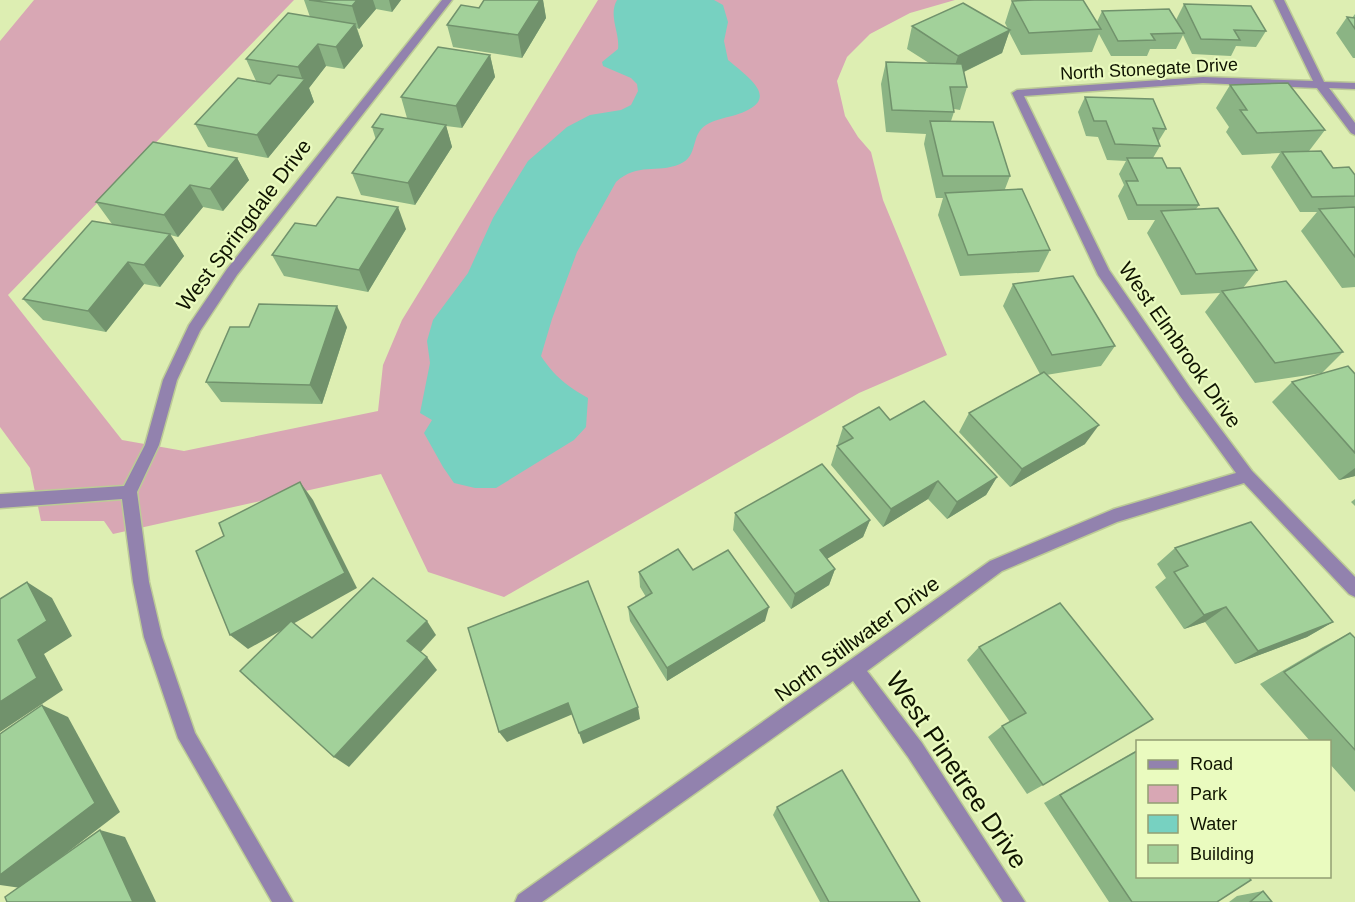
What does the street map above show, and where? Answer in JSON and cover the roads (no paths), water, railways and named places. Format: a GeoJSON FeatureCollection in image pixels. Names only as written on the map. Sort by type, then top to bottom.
{"type":"FeatureCollection","features":[{"type":"Feature","properties":{"kind":"street","name":"West Springdale Drive"},"geometry":{"type":"LineString","coordinates":[[129,492],[152,445],[170,381],[194,329],[232,272],[447,0]]}},
{"type":"Feature","properties":{"kind":"street"},"geometry":{"type":"LineString","coordinates":[[1279,0],[1320,84],[1355,131]]}},
{"type":"Feature","properties":{"kind":"street","name":"North Stonegate Drive"},"geometry":{"type":"LineString","coordinates":[[1017,93],[1203,80],[1355,86]]}},
{"type":"Feature","properties":{"kind":"street","name":"West Elmbrook Drive"},"geometry":{"type":"LineString","coordinates":[[1017,93],[1103,272],[1185,392],[1247,476],[1355,590]]}},
{"type":"Feature","properties":{"kind":"street","name":"North Stillwater Drive"},"geometry":{"type":"LineString","coordinates":[[525,902],[855,669],[996,566],[1114,516],[1247,476]]}},
{"type":"Feature","properties":{"kind":"street"},"geometry":{"type":"LineString","coordinates":[[0,501],[129,492],[141,582],[153,637],[187,738],[284,902]]}},
{"type":"Feature","properties":{"kind":"street","name":"West Pinetree Drive"},"geometry":{"type":"LineString","coordinates":[[855,669],[915,750],[1015,902]]}},
{"type":"Feature","properties":{"kind":"water"},"geometry":{"type":"Polygon","coordinates":[[[617,0],[714,0],[723,5],[728,22],[724,41],[728,60],[754,83],[760,97],[756,104],[747,110],[716,120],[701,129],[690,156],[680,164],[632,172],[616,182],[577,252],[541,356],[562,380],[588,398],[586,427],[574,440],[496,488],[475,488],[454,483],[424,433],[432,420],[420,413],[430,363],[427,341],[433,320],[468,273],[493,218],[528,161],[567,127],[590,115],[621,110],[631,105],[638,91],[637,84],[631,78],[603,66],[602,62],[618,49],[614,18],[617,0]]]}}]}
